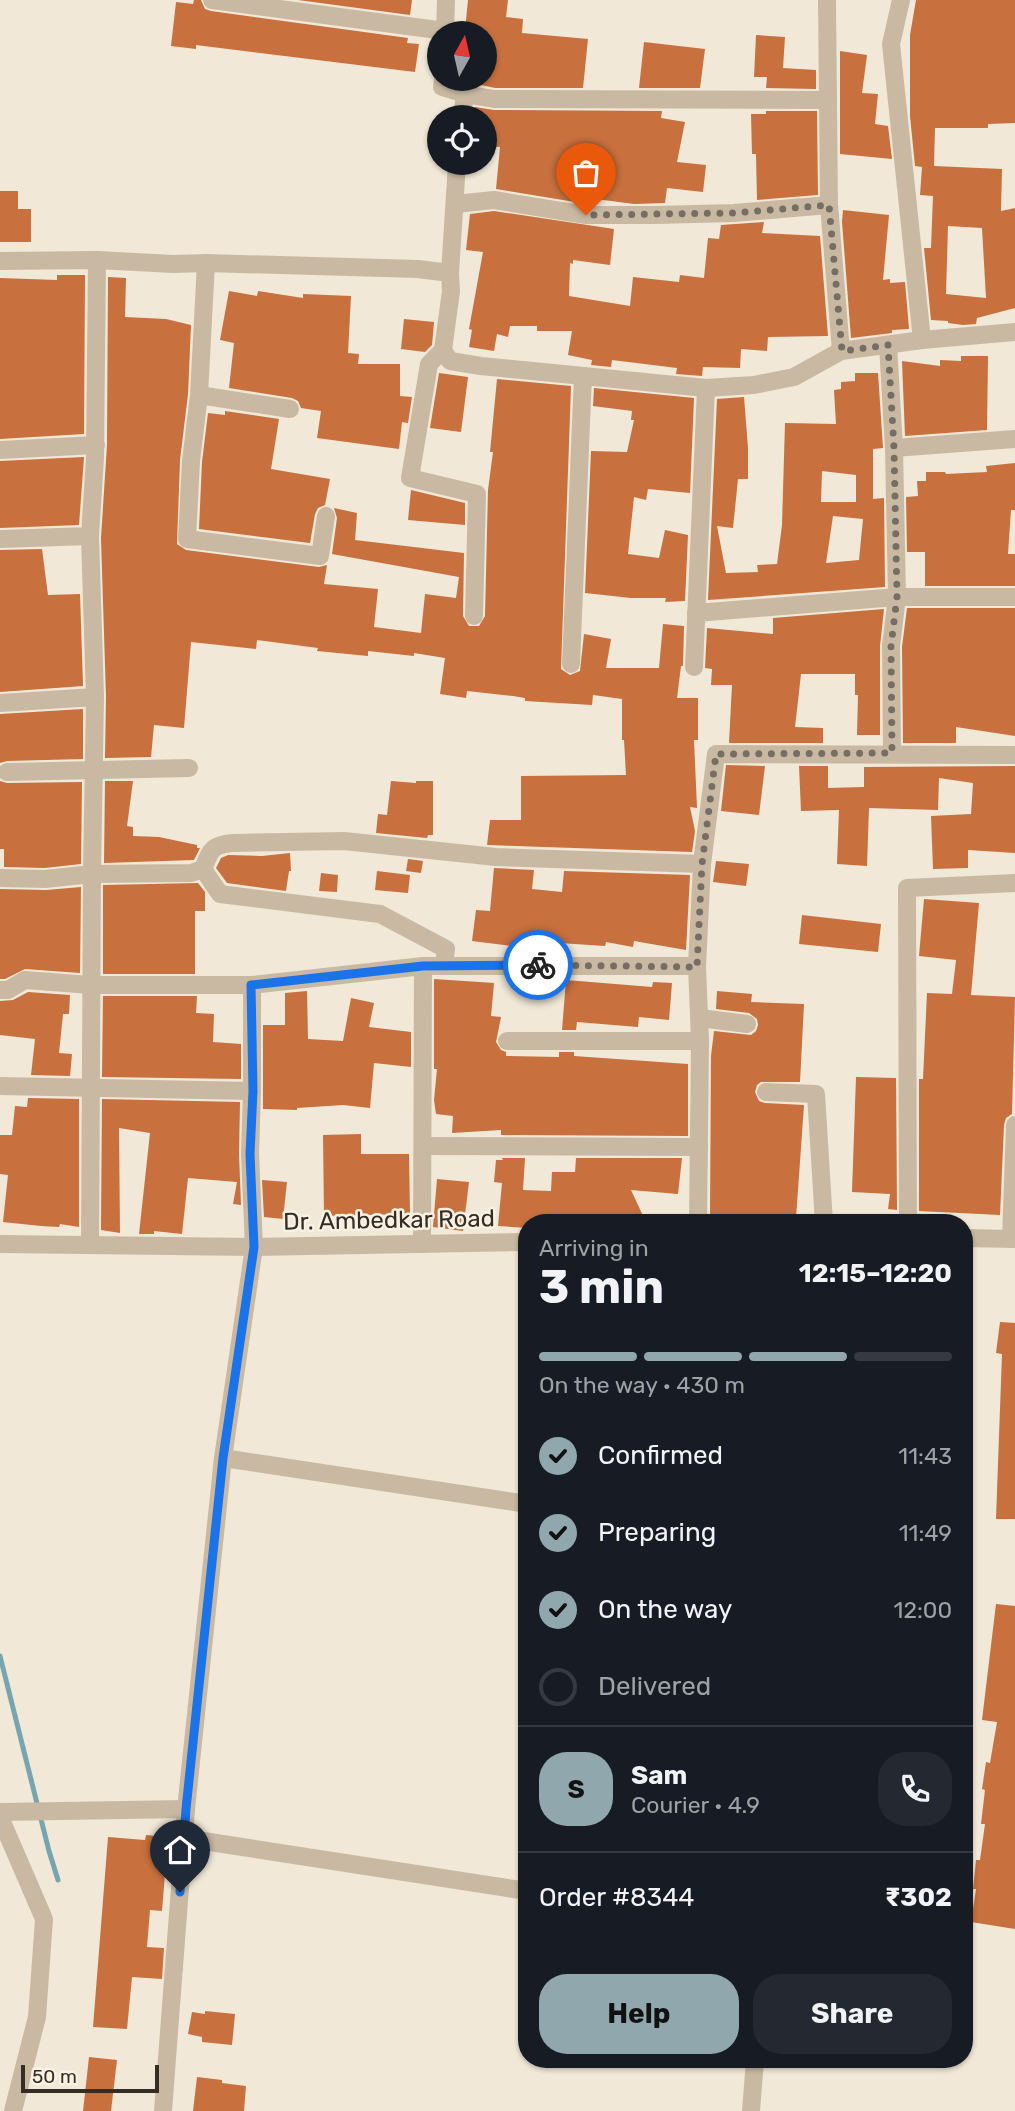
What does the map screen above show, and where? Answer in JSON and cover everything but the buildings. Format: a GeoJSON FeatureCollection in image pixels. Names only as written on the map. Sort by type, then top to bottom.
{"type":"FeatureCollection","features":[{"type":"Feature","properties":{"kind":"street"},"geometry":{"type":"LineString","coordinates":[[212,0],[427,30]]}},
{"type":"Feature","properties":{"kind":"street"},"geometry":{"type":"LineString","coordinates":[[445,21],[446,0]]}},
{"type":"Feature","properties":{"kind":"street"},"geometry":{"type":"LineString","coordinates":[[827,0],[829,205],[842,351]]}},
{"type":"Feature","properties":{"kind":"street"},"geometry":{"type":"LineString","coordinates":[[901,0],[891,44],[922,340]]}},
{"type":"Feature","properties":{"kind":"street"},"geometry":{"type":"LineString","coordinates":[[455,91],[494,99],[828,100]]}},
{"type":"Feature","properties":{"kind":"street"},"geometry":{"type":"LineString","coordinates":[[464,105],[465,94]]}},
{"type":"Feature","properties":{"kind":"street"},"geometry":{"type":"LineString","coordinates":[[456,175],[451,291],[443,350],[429,365],[410,478],[477,494],[474,615]]}},
{"type":"Feature","properties":{"kind":"street"},"geometry":{"type":"LineString","coordinates":[[454,204],[494,200],[586,215],[734,213],[829,205]]}},
{"type":"Feature","properties":{"kind":"street"},"geometry":{"type":"LineString","coordinates":[[0,261],[97,260],[450,272]]}},
{"type":"Feature","properties":{"kind":"street"},"geometry":{"type":"LineString","coordinates":[[90,1244],[95,697],[90,536],[96,445],[97,260]]}},
{"type":"Feature","properties":{"kind":"street"},"geometry":{"type":"LineString","coordinates":[[206,263],[187,539],[320,556],[326,516]]}},
{"type":"Feature","properties":{"kind":"street"},"geometry":{"type":"LineString","coordinates":[[443,350],[450,361],[706,388],[794,377],[842,351],[922,340],[1015,332]]}},
{"type":"Feature","properties":{"kind":"street"},"geometry":{"type":"LineString","coordinates":[[888,345],[894,448],[897,597],[891,646],[892,753]]}},
{"type":"Feature","properties":{"kind":"street"},"geometry":{"type":"LineString","coordinates":[[570,664],[583,376]]}},
{"type":"Feature","properties":{"kind":"street"},"geometry":{"type":"LineString","coordinates":[[694,667],[706,388]]}},
{"type":"Feature","properties":{"kind":"street"},"geometry":{"type":"LineString","coordinates":[[199,395],[290,409]]}},
{"type":"Feature","properties":{"kind":"street"},"geometry":{"type":"LineString","coordinates":[[894,448],[1015,439]]}},
{"type":"Feature","properties":{"kind":"street"},"geometry":{"type":"LineString","coordinates":[[0,450],[96,445]]}},
{"type":"Feature","properties":{"kind":"street"},"geometry":{"type":"LineString","coordinates":[[0,539],[90,536]]}},
{"type":"Feature","properties":{"kind":"street"},"geometry":{"type":"LineString","coordinates":[[696,612],[897,597],[1015,597]]}},
{"type":"Feature","properties":{"kind":"street"},"geometry":{"type":"LineString","coordinates":[[0,703],[95,697]]}},
{"type":"Feature","properties":{"kind":"street"},"geometry":{"type":"LineString","coordinates":[[698,1214],[700,1018],[697,967],[702,864],[716,754],[1015,755]]}},
{"type":"Feature","properties":{"kind":"street"},"geometry":{"type":"LineString","coordinates":[[7,772],[189,768]]}},
{"type":"Feature","properties":{"kind":"street"},"geometry":{"type":"LineString","coordinates":[[0,878],[45,879],[92,874],[191,873],[203,869],[211,850],[219,844],[344,841],[496,858],[702,864]]}},
{"type":"Feature","properties":{"kind":"street"},"geometry":{"type":"LineString","coordinates":[[203,869],[220,894],[380,914],[446,949],[444,966]]}},
{"type":"Feature","properties":{"kind":"street"},"geometry":{"type":"LineString","coordinates":[[908,1214],[907,888],[1015,883]]}},
{"type":"Feature","properties":{"kind":"street"},"geometry":{"type":"LineString","coordinates":[[0,990],[8,990],[25,980],[91,985],[251,985],[423,966],[697,967]]}},
{"type":"Feature","properties":{"kind":"street"},"geometry":{"type":"LineString","coordinates":[[422,1244],[423,966]]}},
{"type":"Feature","properties":{"kind":"street"},"geometry":{"type":"LineString","coordinates":[[163,2111],[186,1809],[223,1458],[254,1247],[250,1154],[253,1091],[251,985]]}},
{"type":"Feature","properties":{"kind":"street"},"geometry":{"type":"LineString","coordinates":[[700,1018],[747,1024]]}},
{"type":"Feature","properties":{"kind":"street"},"geometry":{"type":"LineString","coordinates":[[507,1041],[700,1041]]}},
{"type":"Feature","properties":{"kind":"street"},"geometry":{"type":"LineString","coordinates":[[0,1086],[253,1091]]}},
{"type":"Feature","properties":{"kind":"street"},"geometry":{"type":"LineString","coordinates":[[766,1092],[816,1094],[823,1214]]}},
{"type":"Feature","properties":{"kind":"street"},"geometry":{"type":"LineString","coordinates":[[973,1238],[1013,1239],[1015,1125]]}},
{"type":"Feature","properties":{"kind":"street"},"geometry":{"type":"LineString","coordinates":[[424,1146],[699,1147]]}},
{"type":"Feature","properties":{"kind":"street","name":"Dr. Ambedkar Road"},"geometry":{"type":"LineString","coordinates":[[0,1244],[254,1247],[518,1242]]}},
{"type":"Feature","properties":{"kind":"street"},"geometry":{"type":"LineString","coordinates":[[223,1458],[518,1503]]}},
{"type":"Feature","properties":{"kind":"street"},"geometry":{"type":"LineString","coordinates":[[13,2111],[37,2017],[44,1919],[0,1814],[26,1811],[186,1809]]}},
{"type":"Feature","properties":{"kind":"street"},"geometry":{"type":"LineString","coordinates":[[184,1838],[518,1890]]}},
{"type":"Feature","properties":{"kind":"street"},"geometry":{"type":"LineString","coordinates":[[751,2111],[754,2068]]}},
{"type":"Feature","properties":{"kind":"waterway"},"geometry":{"type":"LineString","coordinates":[[0,1656],[58,1880]]}},
{"type":"Feature","properties":{"kind":"way so far"},"geometry":{"type":"LineString","coordinates":[[538,965],[697,967],[702,864],[716,754],[892,753],[891,646],[897,597],[894,448],[888,345],[842,351],[829,205],[734,213],[586,215]]}},
{"type":"Feature","properties":{"kind":"route"},"geometry":{"type":"LineString","coordinates":[[180,1892],[186,1809],[223,1458],[254,1247],[250,1154],[253,1091],[251,985],[423,966],[538,965]]}}]}
